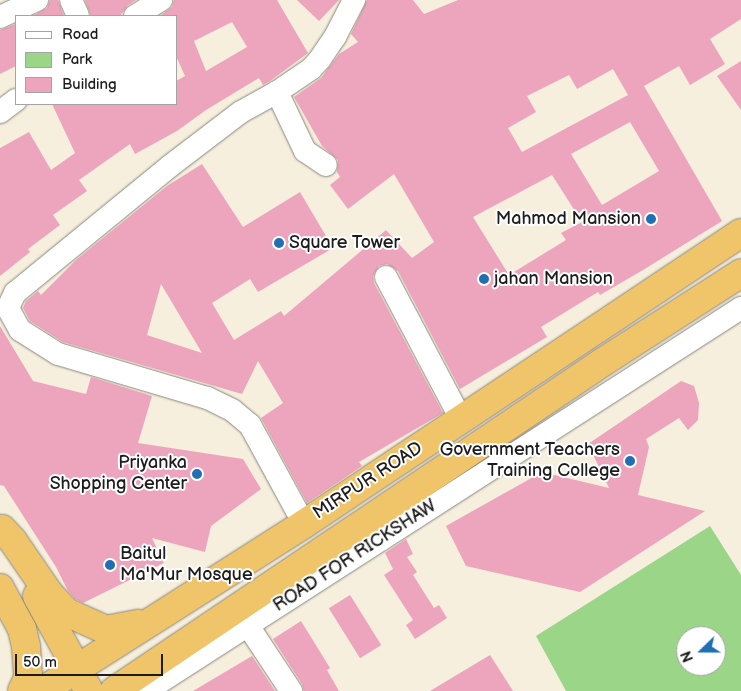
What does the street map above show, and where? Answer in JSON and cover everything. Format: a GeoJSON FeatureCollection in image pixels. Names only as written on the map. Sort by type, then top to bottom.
{"type":"FeatureCollection","features":[{"type":"Feature","properties":{"kind":"highway","name":"MIRPUR ROAD"},"geometry":{"type":"LineString","coordinates":[[42,691],[150,620],[304,524],[741,233]]}},
{"type":"Feature","properties":{"kind":"highway","name":"MIRPUR ROAD"},"geometry":{"type":"LineString","coordinates":[[114,691],[241,616],[603,362],[741,274]]}},
{"type":"Feature","properties":{"kind":"highway"},"geometry":{"type":"LineString","coordinates":[[1,527],[13,541],[48,592],[66,612],[106,630],[150,620]]}},
{"type":"Feature","properties":{"kind":"highway"},"geometry":{"type":"LineString","coordinates":[[1,527],[89,691]]}},
{"type":"Feature","properties":{"kind":"highway"},"geometry":{"type":"LineString","coordinates":[[0,588],[22,629],[26,646],[28,678],[22,691]]}},
{"type":"Feature","properties":{"kind":"street"},"geometry":{"type":"LineString","coordinates":[[0,17],[38,0]]}},
{"type":"Feature","properties":{"kind":"street"},"geometry":{"type":"LineString","coordinates":[[71,0],[78,15]]}},
{"type":"Feature","properties":{"kind":"street"},"geometry":{"type":"LineString","coordinates":[[137,15],[161,0]]}},
{"type":"Feature","properties":{"kind":"street"},"geometry":{"type":"LineString","coordinates":[[326,165],[305,151],[277,92],[311,69],[320,60],[335,37],[354,0]]}},
{"type":"Feature","properties":{"kind":"street","name":"MIRPUR ROAD"},"geometry":{"type":"LineString","coordinates":[[277,92],[241,112],[170,166],[15,293],[8,308],[20,330],[58,354],[207,398],[232,410],[250,425],[284,484],[304,524]]}},
{"type":"Feature","properties":{"kind":"street"},"geometry":{"type":"LineString","coordinates":[[0,112],[15,101]]}},
{"type":"Feature","properties":{"kind":"street"},"geometry":{"type":"LineString","coordinates":[[386,277],[461,419]]}},
{"type":"Feature","properties":{"kind":"street","name":"ROAD FOR RICKSHAW"},"geometry":{"type":"LineString","coordinates":[[146,691],[241,616],[741,308]]}},
{"type":"Feature","properties":{"kind":"street"},"geometry":{"type":"LineString","coordinates":[[241,616],[291,691]]}},
{"type":"Feature","properties":{"kind":"green space"},"geometry":{"type":"Polygon","coordinates":[[[710,526],[741,575],[741,691],[566,691],[536,636],[710,526]]]}},
{"type":"Feature","properties":{"kind":"building"},"geometry":{"type":"Polygon","coordinates":[[[50,0],[58,0],[64,15],[35,15],[47,8],[50,0]]]}},
{"type":"Feature","properties":{"kind":"building"},"geometry":{"type":"Polygon","coordinates":[[[85,0],[136,0],[128,5],[121,15],[91,15],[85,0]]]}},
{"type":"Feature","properties":{"kind":"building"},"geometry":{"type":"Polygon","coordinates":[[[174,0],[277,0],[308,53],[270,81],[263,85],[259,78],[206,110],[177,131],[135,154],[130,144],[79,180],[87,191],[53,215],[60,225],[28,249],[30,252],[0,276],[0,148],[29,132],[51,170],[75,153],[52,105],[178,105],[178,80],[185,76],[178,60],[178,15],[161,15],[172,7],[174,0]],[[232,22],[194,41],[206,71],[247,47],[232,22]]]}},
{"type":"Feature","properties":{"kind":"building"},"geometry":{"type":"Polygon","coordinates":[[[297,0],[339,0],[319,21],[297,0]]]}},
{"type":"Feature","properties":{"kind":"building"},"geometry":{"type":"Polygon","coordinates":[[[367,0],[413,0],[424,14],[458,0],[741,0],[741,19],[710,39],[725,64],[690,85],[679,66],[644,86],[722,221],[643,270],[600,295],[598,292],[541,327],[547,337],[460,389],[398,271],[387,264],[379,266],[373,276],[374,283],[443,413],[359,462],[362,466],[307,503],[261,418],[283,403],[258,361],[242,394],[63,342],[30,321],[23,308],[26,301],[38,291],[41,295],[76,260],[167,186],[202,164],[243,227],[300,192],[333,248],[258,292],[250,279],[212,303],[234,340],[281,311],[284,316],[386,230],[412,258],[434,242],[394,174],[348,209],[330,185],[340,177],[337,172],[338,160],[322,146],[294,97],[321,78],[339,54],[358,42],[351,34],[367,0]],[[613,69],[577,89],[569,75],[527,96],[536,112],[508,128],[522,152],[628,95],[613,69]],[[630,122],[571,154],[602,205],[659,171],[630,122]],[[552,175],[473,217],[509,275],[566,240],[561,233],[582,222],[552,175]],[[161,284],[147,335],[202,353],[161,284]]]}},
{"type":"Feature","properties":{"kind":"building"},"geometry":{"type":"Polygon","coordinates":[[[15,24],[15,66],[0,74],[0,30],[15,24]]]}},
{"type":"Feature","properties":{"kind":"building"},"geometry":{"type":"Polygon","coordinates":[[[741,61],[741,110],[717,76],[741,61]]]}},
{"type":"Feature","properties":{"kind":"building"},"geometry":{"type":"Polygon","coordinates":[[[0,326],[33,381],[86,394],[91,377],[152,396],[138,443],[243,459],[261,489],[211,526],[205,552],[152,538],[164,563],[83,603],[75,599],[68,591],[56,567],[4,486],[0,485],[0,326]]]}},
{"type":"Feature","properties":{"kind":"building"},"geometry":{"type":"Polygon","coordinates":[[[681,381],[694,386],[699,403],[698,420],[688,430],[679,418],[646,439],[649,447],[638,495],[705,511],[580,592],[466,566],[446,526],[542,472],[609,488],[588,444],[681,381]]]}},
{"type":"Feature","properties":{"kind":"building"},"geometry":{"type":"Polygon","coordinates":[[[406,539],[413,554],[407,557],[417,572],[413,575],[434,608],[439,605],[447,618],[415,639],[406,625],[413,620],[384,575],[393,569],[385,553],[406,539]]]}},
{"type":"Feature","properties":{"kind":"building"},"geometry":{"type":"Polygon","coordinates":[[[350,595],[381,645],[360,658],[329,608],[350,595]]]}},
{"type":"Feature","properties":{"kind":"building"},"geometry":{"type":"Polygon","coordinates":[[[301,621],[330,668],[327,670],[339,691],[304,691],[302,684],[273,639],[301,621]]]}},
{"type":"Feature","properties":{"kind":"building"},"geometry":{"type":"Polygon","coordinates":[[[490,655],[513,691],[430,691],[490,655]]]}},
{"type":"Feature","properties":{"kind":"building"},"geometry":{"type":"Polygon","coordinates":[[[252,656],[275,691],[193,691],[252,656]]]}},
{"type":"Feature","properties":{"kind":"place","name":"Mahmod Mansion"},"geometry":{"type":"Point","coordinates":[651,219]}},
{"type":"Feature","properties":{"kind":"place","name":"Square Tower"},"geometry":{"type":"Point","coordinates":[279,243]}},
{"type":"Feature","properties":{"kind":"place","name":"jahan Mansion"},"geometry":{"type":"Point","coordinates":[484,279]}},
{"type":"Feature","properties":{"kind":"place","name":"Government Teachers Training College"},"geometry":{"type":"Point","coordinates":[630,461]}},
{"type":"Feature","properties":{"kind":"place","name":"Priyanka Shopping Center"},"geometry":{"type":"Point","coordinates":[197,474]}},
{"type":"Feature","properties":{"kind":"place","name":"Baitul Ma'Mur Mosque"},"geometry":{"type":"Point","coordinates":[110,565]}}]}
